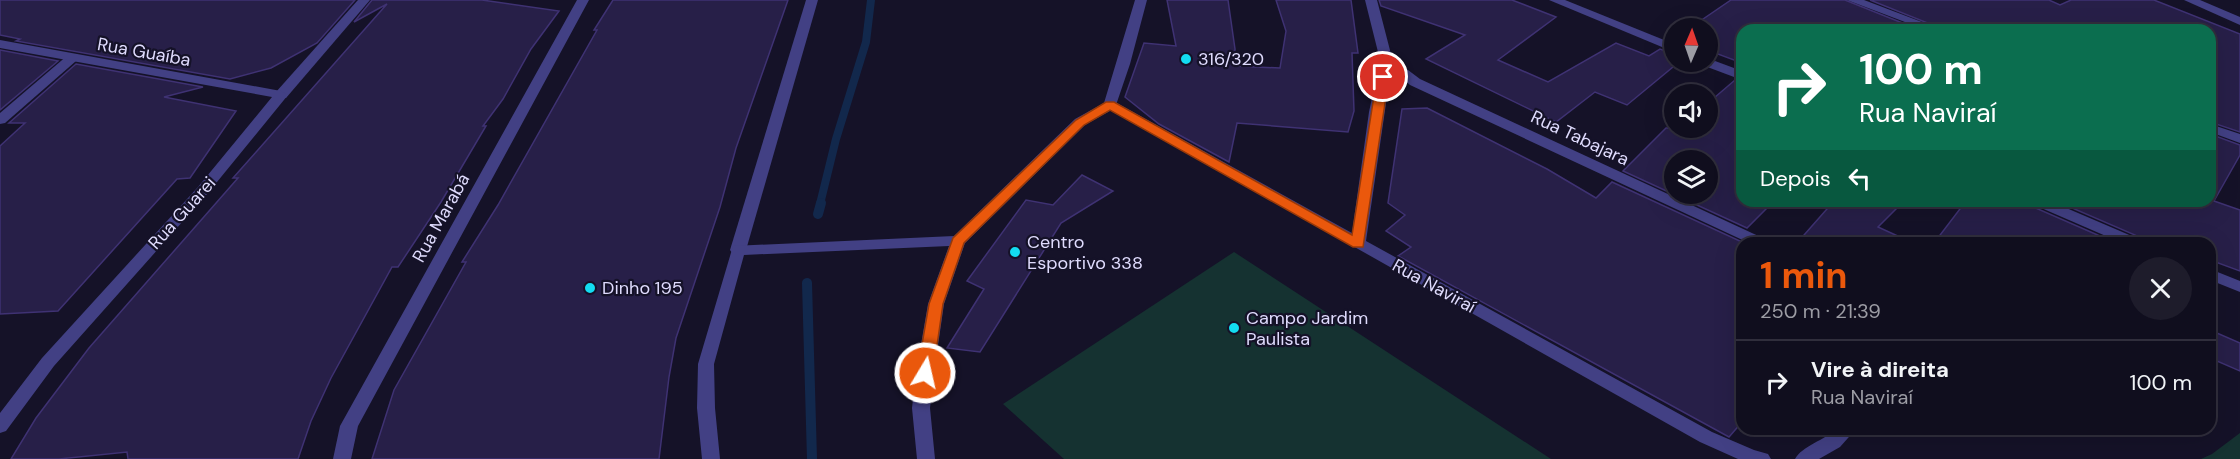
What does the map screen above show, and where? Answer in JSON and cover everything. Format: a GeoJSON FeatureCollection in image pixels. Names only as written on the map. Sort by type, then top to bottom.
{"type":"FeatureCollection","features":[{"type":"Feature","properties":{"kind":"street","name":"Rua Guarei"},"geometry":{"type":"LineString","coordinates":[[0,426],[48,362],[203,190],[281,94],[364,0]]}},
{"type":"Feature","properties":{"kind":"street","name":"Rua Marabá"},"geometry":{"type":"LineString","coordinates":[[342,459],[350,426],[583,0]]}},
{"type":"Feature","properties":{"kind":"street"},"geometry":{"type":"LineString","coordinates":[[711,459],[706,408],[706,364],[813,0]]}},
{"type":"Feature","properties":{"kind":"street"},"geometry":{"type":"LineString","coordinates":[[926,459],[921,408],[925,373],[936,304],[958,241],[1080,122],[1110,105],[1124,64],[1141,0]]}},
{"type":"Feature","properties":{"kind":"street"},"geometry":{"type":"LineString","coordinates":[[1358,244],[1374,123],[1386,60],[1371,0]]}},
{"type":"Feature","properties":{"kind":"street"},"geometry":{"type":"LineString","coordinates":[[1555,0],[1664,44]]}},
{"type":"Feature","properties":{"kind":"street"},"geometry":{"type":"LineString","coordinates":[[1592,0],[1604,18]]}},
{"type":"Feature","properties":{"kind":"street"},"geometry":{"type":"LineString","coordinates":[[1853,0],[1920,24]]}},
{"type":"Feature","properties":{"kind":"street"},"geometry":{"type":"LineString","coordinates":[[2190,0],[2240,21]]}},
{"type":"Feature","properties":{"kind":"street","name":"Rua Guaíba"},"geometry":{"type":"LineString","coordinates":[[0,44],[281,94]]}},
{"type":"Feature","properties":{"kind":"street"},"geometry":{"type":"LineString","coordinates":[[0,120],[72,58]]}},
{"type":"Feature","properties":{"kind":"street","name":"Rua Tabajara"},"geometry":{"type":"LineString","coordinates":[[1386,60],[1415,82],[1749,237]]}},
{"type":"Feature","properties":{"kind":"street"},"geometry":{"type":"LineString","coordinates":[[1718,67],[1736,74]]}},
{"type":"Feature","properties":{"kind":"street","name":"Rua Naviraí"},"geometry":{"type":"LineString","coordinates":[[1110,105],[1706,436],[1751,457],[1762,459]]}},
{"type":"Feature","properties":{"kind":"street"},"geometry":{"type":"LineString","coordinates":[[2216,130],[2240,139]]}},
{"type":"Feature","properties":{"kind":"street"},"geometry":{"type":"LineString","coordinates":[[2051,207],[2122,237]]}},
{"type":"Feature","properties":{"kind":"street"},"geometry":{"type":"LineString","coordinates":[[738,250],[958,241]]}},
{"type":"Feature","properties":{"kind":"street"},"geometry":{"type":"LineString","coordinates":[[2216,277],[2240,287]]}},
{"type":"Feature","properties":{"kind":"street"},"geometry":{"type":"LineString","coordinates":[[1804,459],[1834,442],[1841,435]]}},
{"type":"Feature","properties":{"kind":"green space","name":"Campo Jardim Paulista"},"geometry":{"type":"Polygon","coordinates":[[[1234,252],[1551,459],[1064,459],[1003,404],[1234,252]]]}},
{"type":"Feature","properties":{"kind":"green space"},"geometry":{"type":"Polygon","coordinates":[[[2240,433],[2240,459],[2201,459],[2212,454],[2240,433]]]}},
{"type":"Feature","properties":{"kind":"building"},"geometry":{"type":"Polygon","coordinates":[[[0,0],[355,0],[317,43],[271,68],[230,79],[16,41],[20,39],[0,35],[0,0]]]}},
{"type":"Feature","properties":{"kind":"building"},"geometry":{"type":"Polygon","coordinates":[[[372,0],[482,0],[559,11],[531,49],[503,99],[483,126],[486,126],[441,202],[398,267],[392,267],[331,378],[311,421],[298,459],[128,459],[127,452],[59,459],[11,459],[36,418],[89,348],[238,178],[233,178],[387,4],[354,22],[372,0]]]}},
{"type":"Feature","properties":{"kind":"building"},"geometry":{"type":"Polygon","coordinates":[[[613,0],[788,0],[736,148],[720,207],[676,338],[659,459],[372,459],[394,390],[466,262],[462,262],[498,205],[597,30],[594,30],[613,0]]]}},
{"type":"Feature","properties":{"kind":"building"},"geometry":{"type":"Polygon","coordinates":[[[1167,0],[1228,0],[1235,49],[1234,66],[1280,68],[1286,31],[1276,0],[1351,0],[1358,53],[1352,53],[1354,111],[1348,132],[1237,123],[1229,162],[1159,124],[1125,97],[1144,43],[1176,46],[1167,0]]]}},
{"type":"Feature","properties":{"kind":"building"},"geometry":{"type":"Polygon","coordinates":[[[1379,0],[1512,0],[1556,17],[1498,60],[1548,82],[1616,43],[1649,56],[1660,49],[1664,50],[1664,72],[1667,72],[1627,105],[1595,92],[1556,122],[1426,59],[1465,35],[1381,6],[1379,0]]]}},
{"type":"Feature","properties":{"kind":"building"},"geometry":{"type":"Polygon","coordinates":[[[1731,0],[1845,0],[1905,24],[1736,24],[1736,61],[1718,54],[1718,18],[1705,18],[1731,0]]]}},
{"type":"Feature","properties":{"kind":"building"},"geometry":{"type":"Polygon","coordinates":[[[1870,0],[2049,0],[2060,5],[2071,0],[2154,0],[2215,24],[1930,24],[1870,0]]]}},
{"type":"Feature","properties":{"kind":"building"},"geometry":{"type":"Polygon","coordinates":[[[2216,25],[2240,34],[2240,132],[2216,124],[2216,25]]]}},
{"type":"Feature","properties":{"kind":"building"},"geometry":{"type":"Polygon","coordinates":[[[0,50],[58,61],[0,110],[0,50]]]}},
{"type":"Feature","properties":{"kind":"building"},"geometry":{"type":"Polygon","coordinates":[[[76,64],[203,87],[164,97],[236,111],[190,178],[177,179],[58,311],[0,314],[0,146],[25,123],[9,123],[76,64]]]}},
{"type":"Feature","properties":{"kind":"building"},"geometry":{"type":"Polygon","coordinates":[[[1735,80],[1736,207],[1768,207],[1747,228],[1695,204],[1718,204],[1718,150],[1664,150],[1664,190],[1623,171],[1664,130],[1664,138],[1718,138],[1718,95],[1735,80]]]}},
{"type":"Feature","properties":{"kind":"building"},"geometry":{"type":"Polygon","coordinates":[[[1427,108],[1547,169],[1596,198],[1612,182],[1736,239],[1736,429],[1729,437],[1398,256],[1411,247],[1386,231],[1405,215],[1388,203],[1402,109],[1427,108]]]}},
{"type":"Feature","properties":{"kind":"building"},"geometry":{"type":"Polygon","coordinates":[[[2216,136],[2240,145],[2240,155],[2216,197],[2216,136]]]}},
{"type":"Feature","properties":{"kind":"building","name":"Centro Esportivo 338"},"geometry":{"type":"Polygon","coordinates":[[[1082,175],[1113,191],[1061,223],[980,352],[947,348],[984,289],[967,281],[1026,200],[1053,205],[1082,175]]]}},
{"type":"Feature","properties":{"kind":"building"},"geometry":{"type":"Polygon","coordinates":[[[2216,202],[2240,210],[2240,271],[2216,262],[2216,237],[2140,237],[2070,207],[2216,207],[2216,202]]]}},
{"type":"Feature","properties":{"kind":"building"},"geometry":{"type":"Polygon","coordinates":[[[1829,207],[1898,207],[1878,227],[1900,237],[1802,237],[1829,207]]]}},
{"type":"Feature","properties":{"kind":"building"},"geometry":{"type":"Polygon","coordinates":[[[1961,207],[2033,207],[2102,237],[1939,237],[1961,207]]]}},
{"type":"Feature","properties":{"kind":"building"},"geometry":{"type":"Polygon","coordinates":[[[2216,333],[2240,343],[2240,371],[2216,361],[2216,333]]]}},
{"type":"Feature","properties":{"kind":"waterway"},"geometry":{"type":"LineString","coordinates":[[820,204],[836,139],[866,42],[871,0]]}},
{"type":"Feature","properties":{"kind":"waterway"},"geometry":{"type":"LineString","coordinates":[[818,214],[821,203]]}},
{"type":"Feature","properties":{"kind":"waterway"},"geometry":{"type":"LineString","coordinates":[[807,283],[812,459]]}},
{"type":"Feature","properties":{"kind":"place","name":"316/320"},"geometry":{"type":"Point","coordinates":[1186,59]}},
{"type":"Feature","properties":{"kind":"place","name":"Centro Esportivo 338"},"geometry":{"type":"Point","coordinates":[1015,252]}},
{"type":"Feature","properties":{"kind":"place","name":"Dinho 195"},"geometry":{"type":"Point","coordinates":[590,288]}},
{"type":"Feature","properties":{"kind":"place","name":"Campo Jardim Paulista"},"geometry":{"type":"Point","coordinates":[1234,328]}},
{"type":"Feature","properties":{"kind":"route"},"geometry":{"type":"LineString","coordinates":[[925,373],[936,304],[958,241],[1080,122],[1110,105],[1358,244],[1359,224],[1383,77]]}}]}
